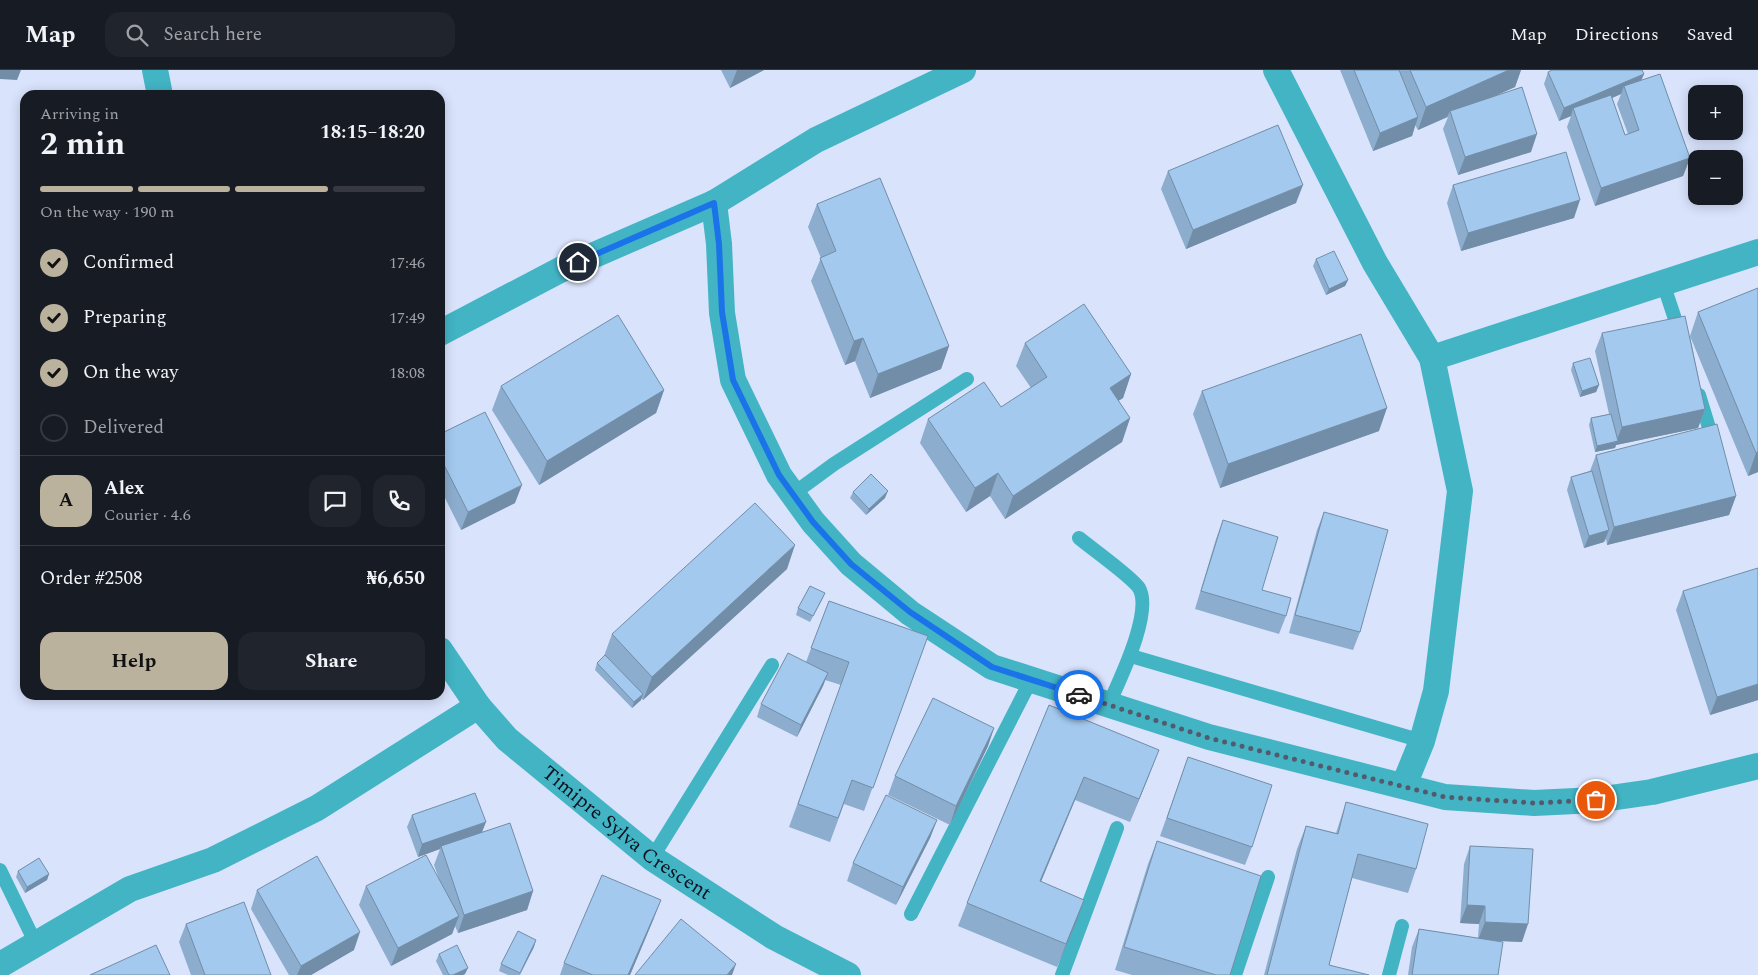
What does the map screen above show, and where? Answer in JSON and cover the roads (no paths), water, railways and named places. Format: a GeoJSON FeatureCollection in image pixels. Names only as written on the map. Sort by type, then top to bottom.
{"type":"FeatureCollection","features":[{"type":"Feature","properties":{"kind":"street"},"geometry":{"type":"LineString","coordinates":[[155,70],[159,90]]}},
{"type":"Feature","properties":{"kind":"street"},"geometry":{"type":"LineString","coordinates":[[445,330],[562,269],[714,203],[816,140],[963,70]]}},
{"type":"Feature","properties":{"kind":"street"},"geometry":{"type":"LineString","coordinates":[[1276,70],[1375,263],[1432,358],[1460,491],[1436,691],[1422,741],[1404,785]]}},
{"type":"Feature","properties":{"kind":"street"},"geometry":{"type":"LineString","coordinates":[[714,203],[719,244],[722,312],[733,380],[779,475],[813,522],[851,564],[910,612],[992,667],[1209,738],[1404,785],[1445,797],[1534,803],[1596,800],[1652,792],[1758,766]]}},
{"type":"Feature","properties":{"kind":"street"},"geometry":{"type":"LineString","coordinates":[[1432,358],[1758,252]]}},
{"type":"Feature","properties":{"kind":"street","name":"Timipre Sylva Crescent"},"geometry":{"type":"LineString","coordinates":[[445,657],[478,706],[507,739],[652,858],[774,937],[848,975]]}},
{"type":"Feature","properties":{"kind":"street"},"geometry":{"type":"LineString","coordinates":[[0,965],[130,889],[213,860],[318,808],[478,706]]}},
{"type":"Feature","properties":{"kind":"lane"},"geometry":{"type":"LineString","coordinates":[[1663,283],[1684,348]]}},
{"type":"Feature","properties":{"kind":"lane"},"geometry":{"type":"LineString","coordinates":[[794,494],[842,459],[967,379]]}},
{"type":"Feature","properties":{"kind":"lane"},"geometry":{"type":"LineString","coordinates":[[1696,386],[1720,461]]}},
{"type":"Feature","properties":{"kind":"lane"},"geometry":{"type":"LineString","coordinates":[[1080,538],[1138,586],[1144,600],[1131,656],[1109,704]]}},
{"type":"Feature","properties":{"kind":"lane"},"geometry":{"type":"LineString","coordinates":[[1131,656],[1422,741]]}},
{"type":"Feature","properties":{"kind":"lane"},"geometry":{"type":"LineString","coordinates":[[652,858],[772,665]]}},
{"type":"Feature","properties":{"kind":"lane"},"geometry":{"type":"LineString","coordinates":[[911,914],[1030,680]]}},
{"type":"Feature","properties":{"kind":"lane"},"geometry":{"type":"LineString","coordinates":[[1062,975],[1117,828]]}},
{"type":"Feature","properties":{"kind":"lane"},"geometry":{"type":"LineString","coordinates":[[0,870],[36,944]]}},
{"type":"Feature","properties":{"kind":"lane"},"geometry":{"type":"LineString","coordinates":[[1234,975],[1268,877]]}},
{"type":"Feature","properties":{"kind":"lane"},"geometry":{"type":"LineString","coordinates":[[1389,975],[1402,926]]}}]}
